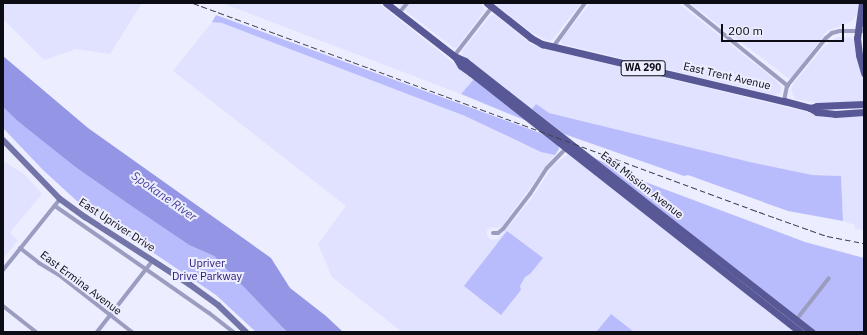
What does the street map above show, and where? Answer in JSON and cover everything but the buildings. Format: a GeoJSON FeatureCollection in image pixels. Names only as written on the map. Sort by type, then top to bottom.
{"type":"FeatureCollection","features":[{"type":"Feature","properties":{"kind":"main road","name":"East Mission Avenue"},"geometry":{"type":"LineString","coordinates":[[386,3],[455,57],[461,66],[568,145],[812,332]]}},
{"type":"Feature","properties":{"kind":"main road"},"geometry":{"type":"LineString","coordinates":[[862,3],[861,31],[858,51],[864,73]]}},
{"type":"Feature","properties":{"kind":"main road","name":"East Trent Avenue"},"geometry":{"type":"LineString","coordinates":[[489,5],[535,40],[553,47],[784,101],[810,108],[817,112],[864,112]]}},
{"type":"Feature","properties":{"kind":"main road","name":"East Trent Avenue"},"geometry":{"type":"LineString","coordinates":[[810,108],[817,106],[864,104]]}},
{"type":"Feature","properties":{"kind":"main road","name":"East Mission Avenue"},"geometry":{"type":"LineString","coordinates":[[568,145],[800,332]]}},
{"type":"Feature","properties":{"kind":"street"},"geometry":{"type":"LineString","coordinates":[[399,13],[407,3]]}},
{"type":"Feature","properties":{"kind":"street"},"geometry":{"type":"LineString","coordinates":[[553,47],[585,3]]}},
{"type":"Feature","properties":{"kind":"street"},"geometry":{"type":"LineString","coordinates":[[685,3],[788,86]]}},
{"type":"Feature","properties":{"kind":"street"},"geometry":{"type":"LineString","coordinates":[[455,57],[489,5]]}},
{"type":"Feature","properties":{"kind":"street"},"geometry":{"type":"LineString","coordinates":[[784,101],[788,86],[820,45],[832,33],[861,31]]}},
{"type":"Feature","properties":{"kind":"street","name":"East Upriver Drive"},"geometry":{"type":"LineString","coordinates":[[3,140],[60,199],[218,305],[246,332]]}},
{"type":"Feature","properties":{"kind":"street"},"geometry":{"type":"LineString","coordinates":[[493,233],[498,233],[503,229],[530,194],[547,168],[568,145]]}},
{"type":"Feature","properties":{"kind":"street"},"geometry":{"type":"LineString","coordinates":[[3,270],[60,199]]}},
{"type":"Feature","properties":{"kind":"street","name":"East Upriver Drive"},"geometry":{"type":"LineString","coordinates":[[55,206],[209,313],[233,332]]}},
{"type":"Feature","properties":{"kind":"street","name":"East Ermina Avenue"},"geometry":{"type":"LineString","coordinates":[[20,248],[39,263],[59,275],[132,332]]}},
{"type":"Feature","properties":{"kind":"street"},"geometry":{"type":"LineString","coordinates":[[97,332],[153,260]]}},
{"type":"Feature","properties":{"kind":"street"},"geometry":{"type":"LineString","coordinates":[[796,320],[829,278]]}},
{"type":"Feature","properties":{"kind":"street"},"geometry":{"type":"LineString","coordinates":[[3,306],[36,332]]}},
{"type":"Feature","properties":{"kind":"shaded area"},"geometry":{"type":"Polygon","coordinates":[[[3,3],[142,3],[110,54],[76,49],[44,60],[3,19],[3,3]]]}},
{"type":"Feature","properties":{"kind":"shaded area"},"geometry":{"type":"Polygon","coordinates":[[[222,3],[378,3],[474,79],[461,94],[222,3]]]}},
{"type":"Feature","properties":{"kind":"shaded area"},"geometry":{"type":"Polygon","coordinates":[[[395,3],[480,3],[485,10],[457,47],[454,48],[395,3]]]}},
{"type":"Feature","properties":{"kind":"shaded area"},"geometry":{"type":"Polygon","coordinates":[[[494,3],[581,3],[553,39],[549,41],[532,33],[494,3]]]}},
{"type":"Feature","properties":{"kind":"shaded area"},"geometry":{"type":"Polygon","coordinates":[[[590,3],[678,3],[774,79],[781,86],[781,92],[775,95],[562,44],[561,40],[590,3]]]}},
{"type":"Feature","properties":{"kind":"shaded area"},"geometry":{"type":"Polygon","coordinates":[[[690,3],[860,3],[857,15],[852,21],[827,31],[792,77],[788,78],[690,3]]]}},
{"type":"Feature","properties":{"kind":"shaded area"},"geometry":{"type":"Polygon","coordinates":[[[491,15],[495,15],[531,44],[545,49],[815,114],[864,114],[864,230],[855,229],[855,225],[843,221],[841,176],[812,175],[750,162],[549,113],[536,104],[532,109],[462,55],[462,51],[491,15]]]}},
{"type":"Feature","properties":{"kind":"shaded area"},"geometry":{"type":"Polygon","coordinates":[[[212,22],[222,23],[323,60],[465,116],[528,146],[555,155],[503,225],[498,228],[491,227],[487,230],[487,236],[491,240],[498,239],[532,198],[553,166],[569,153],[796,332],[402,332],[332,277],[318,244],[346,206],[173,71],[212,22]]]}},
{"type":"Feature","properties":{"kind":"shaded area"},"geometry":{"type":"Polygon","coordinates":[[[837,37],[849,37],[855,41],[864,81],[864,101],[821,104],[795,99],[791,90],[794,83],[823,48],[837,37]]]}},
{"type":"Feature","properties":{"kind":"shaded area"},"geometry":{"type":"Polygon","coordinates":[[[3,161],[24,174],[42,194],[12,230],[11,234],[18,240],[3,259],[3,161]]]}},
{"type":"Feature","properties":{"kind":"green space"},"geometry":{"type":"Polygon","coordinates":[[[216,15],[543,134],[558,145],[559,149],[555,155],[541,152],[465,116],[222,23],[212,22],[216,15]]]}},
{"type":"Feature","properties":{"kind":"green space"},"geometry":{"type":"Polygon","coordinates":[[[474,79],[529,122],[461,94],[474,79]]]}},
{"type":"Feature","properties":{"kind":"green space"},"geometry":{"type":"Polygon","coordinates":[[[536,104],[549,113],[750,162],[812,175],[841,176],[843,221],[788,211],[688,175],[684,176],[564,134],[532,109],[536,104]]]}},
{"type":"Feature","properties":{"kind":"green space","name":"Upriver Drive Parkway"},"geometry":{"type":"Polygon","coordinates":[[[3,107],[78,169],[189,245],[214,256],[287,332],[256,332],[216,295],[78,202],[43,170],[3,128],[3,107]]]}},
{"type":"Feature","properties":{"kind":"green space"},"geometry":{"type":"Polygon","coordinates":[[[593,157],[632,177],[805,242],[864,258],[864,332],[816,332],[593,157]]]}},
{"type":"Feature","properties":{"kind":"green space"},"geometry":{"type":"Polygon","coordinates":[[[507,231],[543,258],[530,274],[525,277],[520,286],[521,290],[501,315],[464,286],[507,231]]]}},
{"type":"Feature","properties":{"kind":"green space"},"geometry":{"type":"Polygon","coordinates":[[[611,314],[634,332],[597,331],[611,314]]]}},
{"type":"Feature","properties":{"kind":"water","name":"Spokane River"},"geometry":{"type":"Polygon","coordinates":[[[3,56],[88,128],[271,258],[290,288],[326,316],[343,332],[287,332],[214,256],[189,245],[133,207],[78,169],[19,122],[3,107],[3,56]]]}},
{"type":"Feature","properties":{"kind":"railway"},"geometry":{"type":"LineString","coordinates":[[193,3],[751,209],[827,236],[864,243]]}}]}
